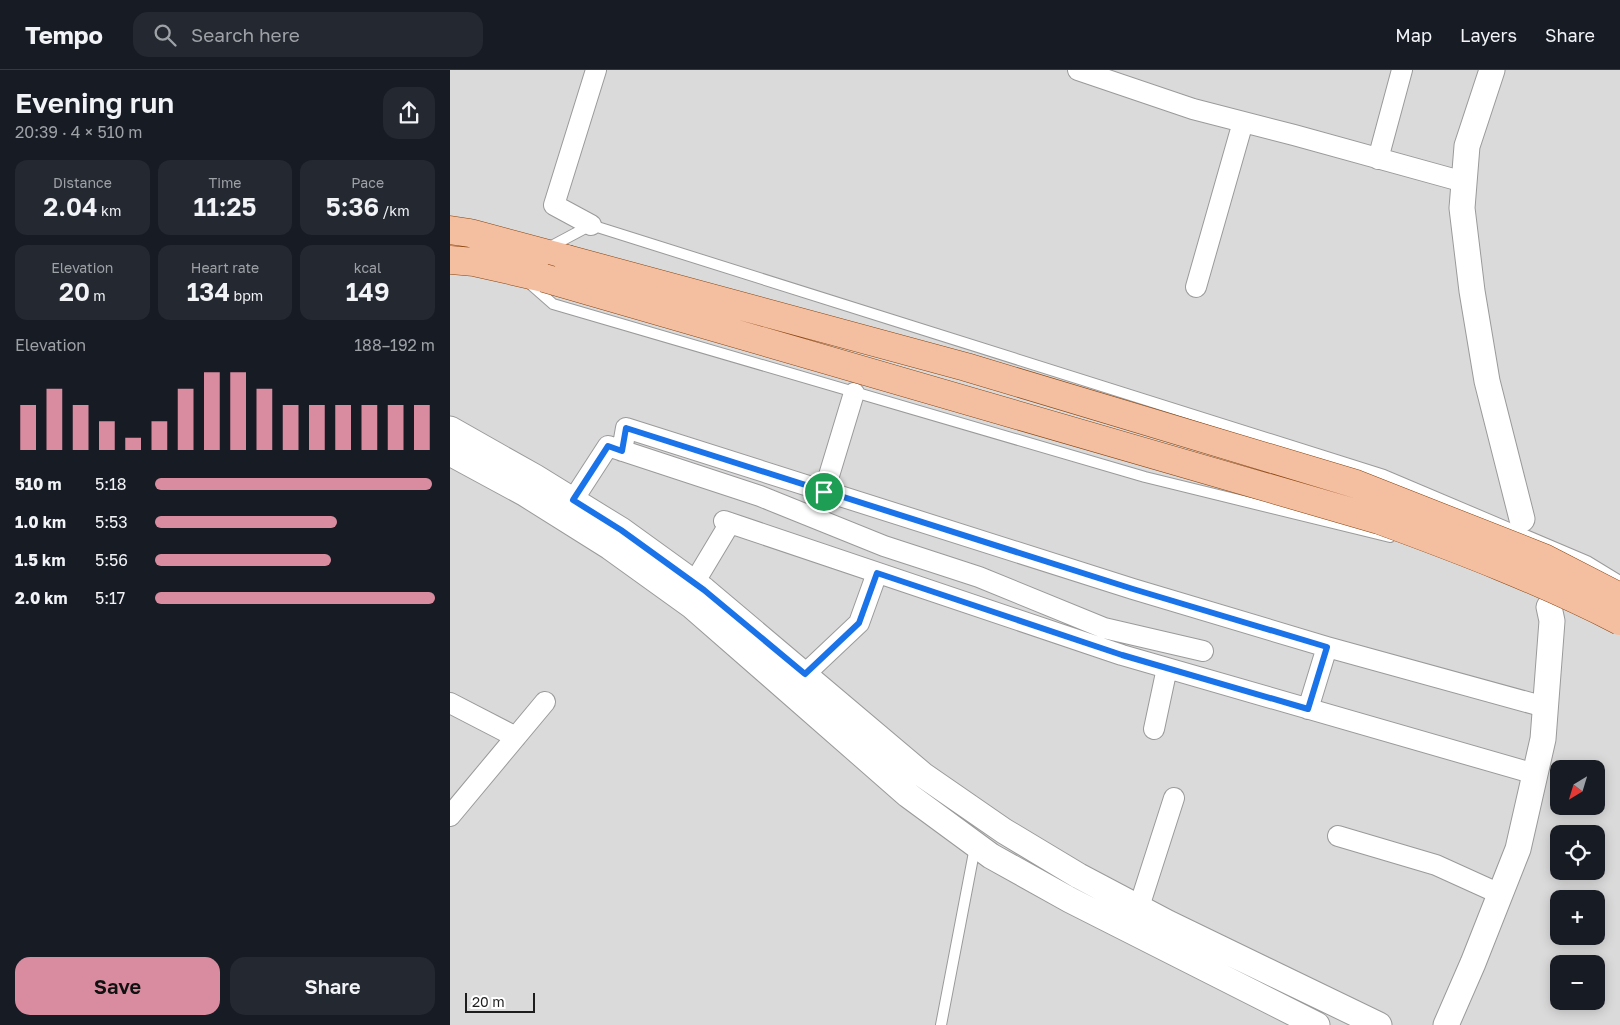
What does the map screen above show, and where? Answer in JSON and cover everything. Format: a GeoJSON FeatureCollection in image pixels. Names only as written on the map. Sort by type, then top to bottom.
{"type":"FeatureCollection","features":[{"type":"Feature","properties":{"kind":"main road"},"geometry":{"type":"LineString","coordinates":[[450,230],[470,233],[542,265],[1379,520],[1461,550],[1580,600],[1620,621]]}},
{"type":"Feature","properties":{"kind":"main road"},"geometry":{"type":"LineString","coordinates":[[450,260],[474,262],[515,271],[567,259],[966,367],[1356,484],[1544,558],[1620,597]]}},
{"type":"Feature","properties":{"kind":"street"},"geometry":{"type":"LineString","coordinates":[[591,225],[554,206],[596,70]]}},
{"type":"Feature","properties":{"kind":"street"},"geometry":{"type":"LineString","coordinates":[[1078,70],[1193,109],[1464,182]]}},
{"type":"Feature","properties":{"kind":"street"},"geometry":{"type":"LineString","coordinates":[[1378,159],[1402,70]]}},
{"type":"Feature","properties":{"kind":"street"},"geometry":{"type":"LineString","coordinates":[[1492,70],[1467,146],[1462,208],[1472,292],[1484,363],[1522,519]]}},
{"type":"Feature","properties":{"kind":"street"},"geometry":{"type":"LineString","coordinates":[[1196,287],[1243,122]]}},
{"type":"Feature","properties":{"kind":"street"},"geometry":{"type":"LineString","coordinates":[[797,546],[806,514],[819,490],[854,393]]}},
{"type":"Feature","properties":{"kind":"street"},"geometry":{"type":"LineString","coordinates":[[622,451],[626,428],[1133,589],[1327,647],[1545,707]]}},
{"type":"Feature","properties":{"kind":"street"},"geometry":{"type":"LineString","coordinates":[[450,429],[621,530],[694,583],[805,674],[923,775],[1004,831],[1079,876],[1139,908],[1379,1025]]}},
{"type":"Feature","properties":{"kind":"street"},"geometry":{"type":"LineString","coordinates":[[573,500],[608,446],[760,496],[884,546],[979,577],[1104,628],[1202,651]]}},
{"type":"Feature","properties":{"kind":"street"},"geometry":{"type":"LineString","coordinates":[[450,453],[524,493],[602,542],[692,606],[908,794],[990,856],[1070,900],[1317,1025]]}},
{"type":"Feature","properties":{"kind":"street"},"geometry":{"type":"LineString","coordinates":[[694,583],[727,522],[1113,652],[1535,774]]}},
{"type":"Feature","properties":{"kind":"street"},"geometry":{"type":"LineString","coordinates":[[805,674],[859,623],[877,573]]}},
{"type":"Feature","properties":{"kind":"street"},"geometry":{"type":"LineString","coordinates":[[1446,1025],[1518,849],[1543,739],[1552,621],[1540,599]]}},
{"type":"Feature","properties":{"kind":"street"},"geometry":{"type":"LineString","coordinates":[[1308,709],[1327,647]]}},
{"type":"Feature","properties":{"kind":"street"},"geometry":{"type":"LineString","coordinates":[[1154,729],[1167,668]]}},
{"type":"Feature","properties":{"kind":"street"},"geometry":{"type":"LineString","coordinates":[[453,806],[545,702]]}},
{"type":"Feature","properties":{"kind":"street"},"geometry":{"type":"LineString","coordinates":[[450,703],[516,737]]}},
{"type":"Feature","properties":{"kind":"street"},"geometry":{"type":"LineString","coordinates":[[1139,908],[1174,798]]}},
{"type":"Feature","properties":{"kind":"street"},"geometry":{"type":"LineString","coordinates":[[1338,836],[1436,865],[1500,894]]}},
{"type":"Feature","properties":{"kind":"lane"},"geometry":{"type":"LineString","coordinates":[[542,265],[591,225],[1384,475],[1587,561],[1620,581]]}},
{"type":"Feature","properties":{"kind":"lane"},"geometry":{"type":"LineString","coordinates":[[515,271],[553,304],[1145,478],[1409,542],[1509,579],[1540,599]]}},
{"type":"Feature","properties":{"kind":"lane"},"geometry":{"type":"LineString","coordinates":[[941,1025],[976,845]]}},
{"type":"Feature","properties":{"kind":"shaded area"},"geometry":{"type":"Polygon","coordinates":[[[450,70],[1620,70],[1620,1025],[450,1025],[450,70]]]}},
{"type":"Feature","properties":{"kind":"route"},"geometry":{"type":"LineString","coordinates":[[626,428],[824,492],[982,540],[1133,589],[1327,647],[1308,709],[1122,655],[877,573],[859,623],[805,674],[704,590],[621,530],[573,500],[608,446],[622,451],[626,428]]}}]}
